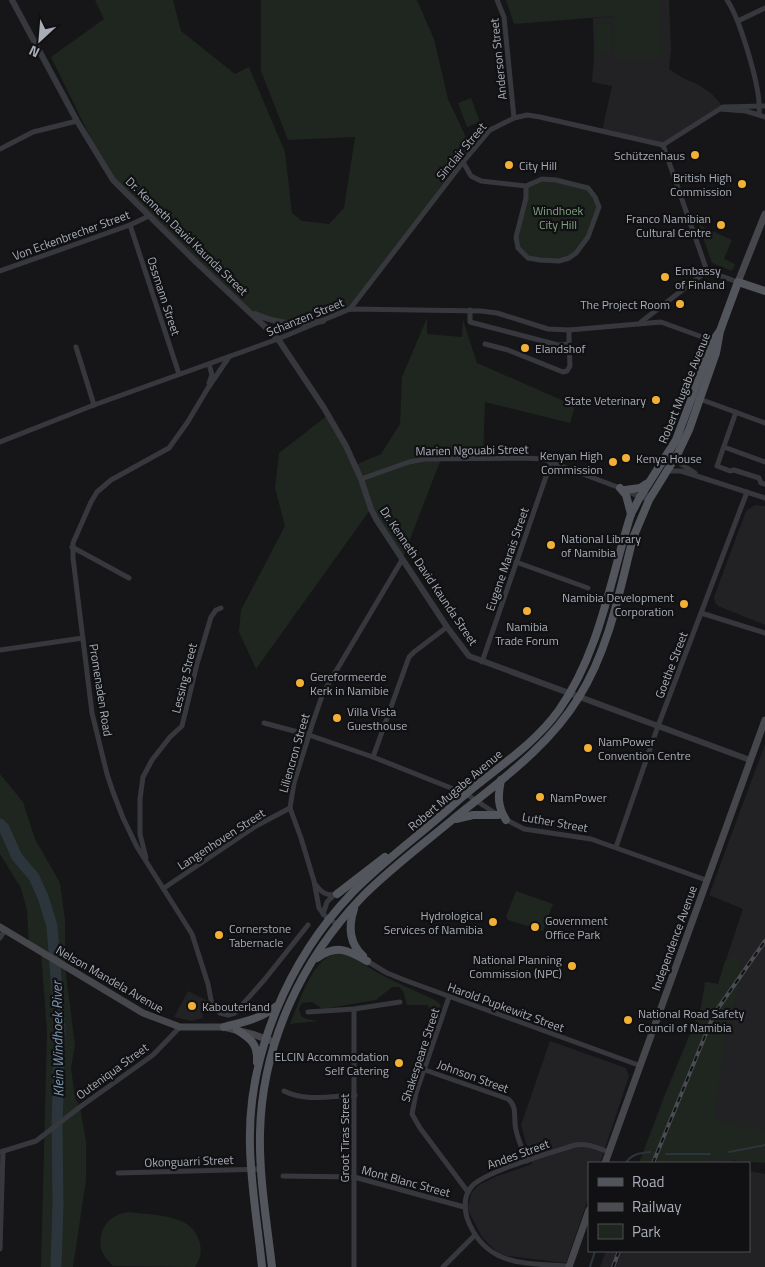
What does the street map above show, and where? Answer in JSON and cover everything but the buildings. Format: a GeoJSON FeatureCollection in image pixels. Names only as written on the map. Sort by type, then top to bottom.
{"type":"FeatureCollection","features":[{"type":"Feature","properties":{"kind":"main road","name":"Robert Mugabe Avenue"},"geometry":{"type":"LineString","coordinates":[[272,1267],[261,1169],[260,1132],[262,1104],[274,1042],[291,998],[311,964],[338,925],[355,905],[384,877],[536,751],[563,721],[579,697],[604,647],[633,538],[654,491],[678,453],[689,430],[697,398],[716,342],[765,214]]}},
{"type":"Feature","properties":{"kind":"main road"},"geometry":{"type":"LineString","coordinates":[[738,282],[765,291]]}},
{"type":"Feature","properties":{"kind":"main road","name":"Robert Mugabe Avenue"},"geometry":{"type":"LineString","coordinates":[[262,1267],[251,1169],[251,1121],[256,1084],[266,1038],[277,1006],[296,968],[352,893],[535,737],[552,719],[569,694],[596,635],[631,514],[676,440],[697,398]]}},
{"type":"Feature","properties":{"kind":"main road"},"geometry":{"type":"LineString","coordinates":[[631,514],[623,489],[644,487],[650,480]]}},
{"type":"Feature","properties":{"kind":"main road","name":"Independence Avenue"},"geometry":{"type":"LineString","coordinates":[[605,1162],[765,720]]}},
{"type":"Feature","properties":{"kind":"main road"},"geometry":{"type":"LineString","coordinates":[[501,780],[498,800],[506,820]]}},
{"type":"Feature","properties":{"kind":"main road"},"geometry":{"type":"LineString","coordinates":[[453,820],[473,815],[498,815]]}},
{"type":"Feature","properties":{"kind":"main road"},"geometry":{"type":"LineString","coordinates":[[337,894],[422,827],[432,824]]}},
{"type":"Feature","properties":{"kind":"main road"},"geometry":{"type":"LineString","coordinates":[[355,905],[351,918],[350,933],[356,949],[368,961]]}},
{"type":"Feature","properties":{"kind":"main road","name":"Nelson Mandela Avenue"},"geometry":{"type":"LineString","coordinates":[[2,929],[143,1013],[180,1028],[224,1027],[266,1038],[274,1042]]}},
{"type":"Feature","properties":{"kind":"main road"},"geometry":{"type":"LineString","coordinates":[[311,964],[326,952],[335,949],[343,949],[368,961]]}},
{"type":"Feature","properties":{"kind":"main road"},"geometry":{"type":"LineString","coordinates":[[224,1027],[264,1016],[277,1006]]}},
{"type":"Feature","properties":{"kind":"main road"},"geometry":{"type":"LineString","coordinates":[[237,1030],[248,1037],[258,1052],[256,1084]]}},
{"type":"Feature","properties":{"kind":"main road"},"geometry":{"type":"LineString","coordinates":[[569,1267],[588,1213]]}},
{"type":"Feature","properties":{"kind":"street","name":"Dr. Kenneth David Kaunda Street"},"geometry":{"type":"LineString","coordinates":[[12,0],[77,121],[113,180],[194,261],[278,339],[326,411],[346,446],[361,479],[370,509],[447,627],[469,656],[750,760]]}},
{"type":"Feature","properties":{"kind":"street","name":"Anderson Street"},"geometry":{"type":"LineString","coordinates":[[497,0],[504,17],[514,118]]}},
{"type":"Feature","properties":{"kind":"street"},"geometry":{"type":"LineString","coordinates":[[727,0],[738,21],[755,80],[762,106],[758,114]]}},
{"type":"Feature","properties":{"kind":"street"},"geometry":{"type":"LineString","coordinates":[[732,0],[732,7]]}},
{"type":"Feature","properties":{"kind":"street"},"geometry":{"type":"LineString","coordinates":[[738,21],[765,8]]}},
{"type":"Feature","properties":{"kind":"street"},"geometry":{"type":"LineString","coordinates":[[707,271],[663,145],[723,107],[762,106]]}},
{"type":"Feature","properties":{"kind":"street"},"geometry":{"type":"LineString","coordinates":[[720,109],[746,111],[765,117]]}},
{"type":"Feature","properties":{"kind":"street","name":"Sinclair Street"},"geometry":{"type":"LineString","coordinates":[[350,309],[463,162],[490,130],[514,118],[527,115],[663,145]]}},
{"type":"Feature","properties":{"kind":"street"},"geometry":{"type":"LineString","coordinates":[[0,149],[34,132],[77,121]]}},
{"type":"Feature","properties":{"kind":"street"},"geometry":{"type":"LineString","coordinates":[[463,162],[470,176],[481,181],[526,186],[542,179],[556,180],[588,188],[595,197],[599,207],[588,237],[576,253],[569,258],[559,261],[528,258],[518,248],[516,237],[524,205],[526,186]]}},
{"type":"Feature","properties":{"kind":"street","name":"Von Eckenbrecher Street"},"geometry":{"type":"LineString","coordinates":[[0,271],[130,225],[149,216]]}},
{"type":"Feature","properties":{"kind":"street","name":"Ossmann Street"},"geometry":{"type":"LineString","coordinates":[[130,225],[179,374]]}},
{"type":"Feature","properties":{"kind":"street"},"geometry":{"type":"LineString","coordinates":[[707,271],[738,282]]}},
{"type":"Feature","properties":{"kind":"street"},"geometry":{"type":"LineString","coordinates":[[641,322],[707,271]]}},
{"type":"Feature","properties":{"kind":"street","name":"Schanzen Street"},"geometry":{"type":"LineString","coordinates":[[0,442],[94,404],[278,339],[350,309],[470,310],[497,313],[548,329],[569,330],[641,322],[661,322],[716,342]]}},
{"type":"Feature","properties":{"kind":"street"},"geometry":{"type":"LineString","coordinates":[[470,310],[470,322],[558,345],[569,344]]}},
{"type":"Feature","properties":{"kind":"street"},"geometry":{"type":"LineString","coordinates":[[249,311],[268,320],[284,324],[307,324],[323,321]]}},
{"type":"Feature","properties":{"kind":"street"},"geometry":{"type":"LineString","coordinates":[[485,344],[508,350],[566,372],[570,366],[569,330]]}},
{"type":"Feature","properties":{"kind":"street"},"geometry":{"type":"LineString","coordinates":[[76,347],[94,404]]}},
{"type":"Feature","properties":{"kind":"street","name":"Promenaden Road"},"geometry":{"type":"LineString","coordinates":[[229,357],[169,448],[111,480],[97,492],[82,520],[72,547],[92,713],[107,774],[123,818],[137,847],[192,934],[208,984],[212,1005],[216,1011],[228,1015],[235,1013],[308,925]]}},
{"type":"Feature","properties":{"kind":"street","name":"Promenaden Road"},"geometry":{"type":"LineString","coordinates":[[208,388],[212,375],[209,364]]}},
{"type":"Feature","properties":{"kind":"street"},"geometry":{"type":"LineString","coordinates":[[697,398],[765,423]]}},
{"type":"Feature","properties":{"kind":"street"},"geometry":{"type":"LineString","coordinates":[[736,412],[717,464],[718,468],[734,470],[759,478],[761,483],[765,484]]}},
{"type":"Feature","properties":{"kind":"street"},"geometry":{"type":"LineString","coordinates":[[724,447],[765,462]]}},
{"type":"Feature","properties":{"kind":"street"},"geometry":{"type":"LineString","coordinates":[[678,453],[681,464],[702,477]]}},
{"type":"Feature","properties":{"kind":"street","name":"Marien Ngouabi Street"},"geometry":{"type":"LineString","coordinates":[[361,479],[408,462],[424,459],[542,459],[640,497]]}},
{"type":"Feature","properties":{"kind":"street","name":"Eugene Marais Street"},"geometry":{"type":"LineString","coordinates":[[482,662],[551,462]]}},
{"type":"Feature","properties":{"kind":"street"},"geometry":{"type":"LineString","coordinates":[[664,474],[676,471],[702,477],[765,498]]}},
{"type":"Feature","properties":{"kind":"street"},"geometry":{"type":"LineString","coordinates":[[640,497],[648,496],[654,491]]}},
{"type":"Feature","properties":{"kind":"street","name":"Goethe Street"},"geometry":{"type":"LineString","coordinates":[[616,847],[658,726],[747,492]]}},
{"type":"Feature","properties":{"kind":"street"},"geometry":{"type":"LineString","coordinates":[[72,547],[129,578]]}},
{"type":"Feature","properties":{"kind":"street","name":"Liliencron Street"},"geometry":{"type":"LineString","coordinates":[[323,914],[319,908],[314,881],[290,808],[294,783],[319,704],[331,679],[402,560]]}},
{"type":"Feature","properties":{"kind":"street"},"geometry":{"type":"LineString","coordinates":[[516,562],[588,588]]}},
{"type":"Feature","properties":{"kind":"street","name":"Lessing Street"},"geometry":{"type":"LineString","coordinates":[[147,863],[140,834],[140,799],[143,777],[152,760],[170,737],[182,726],[211,617],[216,610],[221,608]]}},
{"type":"Feature","properties":{"kind":"street"},"geometry":{"type":"LineString","coordinates":[[701,613],[765,632]]}},
{"type":"Feature","properties":{"kind":"street"},"geometry":{"type":"LineString","coordinates":[[372,757],[409,657],[447,627]]}},
{"type":"Feature","properties":{"kind":"street"},"geometry":{"type":"LineString","coordinates":[[0,650],[83,638]]}},
{"type":"Feature","properties":{"kind":"street","name":"Luther Street"},"geometry":{"type":"LineString","coordinates":[[264,723],[309,735],[372,757],[466,794],[506,820],[524,829],[591,839],[706,880]]}},
{"type":"Feature","properties":{"kind":"street","name":"Langenhoven Street"},"geometry":{"type":"LineString","coordinates":[[164,888],[256,826],[290,808]]}},
{"type":"Feature","properties":{"kind":"street"},"geometry":{"type":"LineString","coordinates":[[314,881],[323,893],[331,896],[337,894]]}},
{"type":"Feature","properties":{"kind":"street"},"geometry":{"type":"LineString","coordinates":[[337,894],[327,902],[323,914],[338,925]]}},
{"type":"Feature","properties":{"kind":"street"},"geometry":{"type":"LineString","coordinates":[[0,938],[2,929]]}},
{"type":"Feature","properties":{"kind":"street","name":"Harold Pupkewitz Street"},"geometry":{"type":"LineString","coordinates":[[368,961],[387,973],[407,982],[641,1066]]}},
{"type":"Feature","properties":{"kind":"street","name":"Shakespeare Street"},"geometry":{"type":"LineString","coordinates":[[449,997],[416,1093],[412,1114],[420,1128],[468,1192]]}},
{"type":"Feature","properties":{"kind":"street"},"geometry":{"type":"LineString","coordinates":[[308,1012],[354,1009],[400,1002]]}},
{"type":"Feature","properties":{"kind":"street","name":"Groot Tiras Street"},"geometry":{"type":"LineString","coordinates":[[354,1009],[354,1267]]}},
{"type":"Feature","properties":{"kind":"street","name":"Outeniqua Street"},"geometry":{"type":"LineString","coordinates":[[1,1151],[28,1144],[45,1135],[80,1107],[153,1055],[180,1028]]}},
{"type":"Feature","properties":{"kind":"street","name":"Johnson Street"},"geometry":{"type":"LineString","coordinates":[[425,1070],[512,1102],[516,1129],[527,1161]]}},
{"type":"Feature","properties":{"kind":"street"},"geometry":{"type":"LineString","coordinates":[[284,1091],[297,1097],[355,1095]]}},
{"type":"Feature","properties":{"kind":"street","name":"Andes Street"},"geometry":{"type":"LineString","coordinates":[[468,1192],[479,1181],[527,1161],[583,1144],[609,1152]]}},
{"type":"Feature","properties":{"kind":"street"},"geometry":{"type":"LineString","coordinates":[[0,1249],[1,1151]]}},
{"type":"Feature","properties":{"kind":"street","name":"Okonguarri Street"},"geometry":{"type":"LineString","coordinates":[[118,1173],[261,1169]]}},
{"type":"Feature","properties":{"kind":"street","name":"Mont Blanc Street"},"geometry":{"type":"LineString","coordinates":[[283,1176],[354,1177],[464,1206]]}},
{"type":"Feature","properties":{"kind":"street"},"geometry":{"type":"LineString","coordinates":[[468,1192],[464,1206],[475,1235],[485,1248],[503,1259],[569,1267]]}},
{"type":"Feature","properties":{"kind":"street"},"geometry":{"type":"LineString","coordinates":[[443,1267],[475,1235]]}},
{"type":"Feature","properties":{"kind":"shaded area"},"geometry":{"type":"Polygon","coordinates":[[[614,0],[669,0],[671,50],[669,69],[712,94],[723,107],[663,145],[602,131],[612,86],[592,82],[594,57],[593,18],[614,16],[614,0]]]}},
{"type":"Feature","properties":{"kind":"shaded area"},"geometry":{"type":"Polygon","coordinates":[[[755,505],[765,506],[765,625],[718,606],[714,597],[746,511],[755,505]]]}},
{"type":"Feature","properties":{"kind":"shaded area"},"geometry":{"type":"Polygon","coordinates":[[[765,744],[765,1146],[733,1154],[732,1162],[639,1162],[701,1007],[705,982],[718,984],[743,909],[709,895],[765,744]]]}},
{"type":"Feature","properties":{"kind":"shaded area","name":"Kabouterland"},"geometry":{"type":"Polygon","coordinates":[[[188,991],[208,1001],[202,1010],[203,1018],[191,1021],[174,1017],[188,991]]]}},
{"type":"Feature","properties":{"kind":"shaded area"},"geometry":{"type":"Polygon","coordinates":[[[550,1041],[626,1068],[629,1076],[600,1162],[588,1162],[588,1199],[566,1263],[507,1256],[498,1253],[482,1237],[467,1208],[472,1192],[479,1185],[495,1177],[532,1164],[521,1125],[550,1041]]]}},
{"type":"Feature","properties":{"kind":"shaded area"},"geometry":{"type":"Polygon","coordinates":[[[750,1171],[765,1174],[765,1267],[600,1267],[606,1252],[750,1252],[750,1171]]]}},
{"type":"Feature","properties":{"kind":"green space"},"geometry":{"type":"Polygon","coordinates":[[[95,0],[173,0],[181,31],[235,74],[249,67],[285,152],[292,213],[302,221],[329,224],[344,208],[355,137],[288,140],[261,71],[261,0],[417,0],[434,39],[448,99],[472,150],[350,309],[323,321],[284,324],[249,311],[106,169],[51,57],[104,19],[95,0]]]}},
{"type":"Feature","properties":{"kind":"green space"},"geometry":{"type":"Polygon","coordinates":[[[506,0],[660,0],[661,58],[615,58],[614,16],[514,24],[506,0]]]}},
{"type":"Feature","properties":{"kind":"green space"},"geometry":{"type":"Polygon","coordinates":[[[611,23],[612,53],[596,53],[596,24],[611,23]]]}},
{"type":"Feature","properties":{"kind":"green space"},"geometry":{"type":"Polygon","coordinates":[[[471,98],[480,122],[467,127],[458,103],[471,98]]]}},
{"type":"Feature","properties":{"kind":"green space","name":"Windhoek City Hill"},"geometry":{"type":"Polygon","coordinates":[[[542,179],[588,188],[599,207],[588,237],[569,258],[540,260],[522,253],[516,237],[526,186],[542,179]]]}},
{"type":"Feature","properties":{"kind":"green space"},"geometry":{"type":"Polygon","coordinates":[[[699,225],[732,240],[724,259],[735,264],[732,271],[712,263],[699,225]]]}},
{"type":"Feature","properties":{"kind":"green space"},"geometry":{"type":"Polygon","coordinates":[[[427,318],[427,334],[462,337],[463,320],[477,363],[575,406],[570,423],[485,402],[483,458],[441,459],[402,560],[370,510],[256,669],[239,632],[241,610],[285,526],[275,488],[279,453],[328,415],[355,465],[381,454],[400,424],[402,377],[427,318]]]}},
{"type":"Feature","properties":{"kind":"green space"},"geometry":{"type":"Polygon","coordinates":[[[0,774],[23,802],[35,839],[60,883],[65,920],[65,967],[75,1045],[71,1068],[75,1098],[80,1107],[86,1142],[86,1180],[73,1267],[41,1267],[47,1032],[41,952],[29,945],[27,910],[21,888],[0,854],[0,774]]]}},
{"type":"Feature","properties":{"kind":"green space"},"geometry":{"type":"Polygon","coordinates":[[[516,891],[553,904],[543,931],[508,920],[506,917],[516,891]]]}},
{"type":"Feature","properties":{"kind":"green space"},"geometry":{"type":"Polygon","coordinates":[[[344,953],[399,984],[435,1000],[440,1004],[441,1009],[429,1010],[428,1005],[407,1005],[403,991],[399,987],[392,987],[376,1000],[323,1009],[312,1002],[302,1003],[299,1009],[301,1016],[318,1021],[290,1024],[304,989],[319,964],[329,956],[344,953]]]}},
{"type":"Feature","properties":{"kind":"green space"},"geometry":{"type":"Polygon","coordinates":[[[735,957],[741,959],[742,981],[728,1021],[714,1120],[765,1131],[765,1163],[711,1159],[710,1162],[639,1162],[701,1007],[707,982],[718,984],[725,961],[735,957]]]}},
{"type":"Feature","properties":{"kind":"green space"},"geometry":{"type":"Polygon","coordinates":[[[130,1212],[172,1218],[190,1226],[196,1234],[201,1247],[200,1256],[195,1267],[113,1266],[101,1249],[101,1235],[106,1223],[111,1219],[130,1212]]]}},
{"type":"Feature","properties":{"kind":"waterway","name":"Klein Windhoek River"},"geometry":{"type":"LineString","coordinates":[[0,824],[4,828],[17,857],[34,877],[43,897],[52,926],[60,1029],[56,1267]]}},
{"type":"Feature","properties":{"kind":"waterway"},"geometry":{"type":"LineString","coordinates":[[729,1152],[765,1145]]}},
{"type":"Feature","properties":{"kind":"waterway"},"geometry":{"type":"LineString","coordinates":[[627,1162],[633,1156],[650,1152]]}},
{"type":"Feature","properties":{"kind":"waterway"},"geometry":{"type":"LineString","coordinates":[[666,1154],[710,1154]]}},
{"type":"Feature","properties":{"kind":"waterway"},"geometry":{"type":"LineString","coordinates":[[590,1267],[595,1252]]}},
{"type":"Feature","properties":{"kind":"railway"},"geometry":{"type":"LineString","coordinates":[[653,1162],[714,1014],[765,941]]}},
{"type":"Feature","properties":{"kind":"railway"},"geometry":{"type":"LineString","coordinates":[[613,1267],[619,1252]]}},
{"type":"Feature","properties":{"kind":"place","name":"Schützenhaus"},"geometry":{"type":"Point","coordinates":[695,155]}},
{"type":"Feature","properties":{"kind":"place","name":"City Hill"},"geometry":{"type":"Point","coordinates":[509,165]}},
{"type":"Feature","properties":{"kind":"place","name":"British High Commission"},"geometry":{"type":"Point","coordinates":[742,184]}},
{"type":"Feature","properties":{"kind":"place","name":"Franco Namibian Cultural Centre"},"geometry":{"type":"Point","coordinates":[721,225]}},
{"type":"Feature","properties":{"kind":"place","name":"Embassy of Finland"},"geometry":{"type":"Point","coordinates":[665,277]}},
{"type":"Feature","properties":{"kind":"place","name":"The Project Room"},"geometry":{"type":"Point","coordinates":[680,304]}},
{"type":"Feature","properties":{"kind":"place","name":"Elandshof"},"geometry":{"type":"Point","coordinates":[525,348]}},
{"type":"Feature","properties":{"kind":"place","name":"State Veterinary"},"geometry":{"type":"Point","coordinates":[656,400]}},
{"type":"Feature","properties":{"kind":"place","name":"Kenya House"},"geometry":{"type":"Point","coordinates":[626,458]}},
{"type":"Feature","properties":{"kind":"place","name":"Kenyan High Commission"},"geometry":{"type":"Point","coordinates":[613,462]}},
{"type":"Feature","properties":{"kind":"place","name":"National Library of Namibia"},"geometry":{"type":"Point","coordinates":[551,545]}},
{"type":"Feature","properties":{"kind":"place","name":"Namibia Development Corporation"},"geometry":{"type":"Point","coordinates":[684,604]}},
{"type":"Feature","properties":{"kind":"place","name":"Namibia Trade Forum"},"geometry":{"type":"Point","coordinates":[527,611]}},
{"type":"Feature","properties":{"kind":"place","name":"Gereformeerde Kerk in Namibie"},"geometry":{"type":"Point","coordinates":[300,683]}},
{"type":"Feature","properties":{"kind":"place","name":"Villa Vista Guesthouse"},"geometry":{"type":"Point","coordinates":[337,718]}},
{"type":"Feature","properties":{"kind":"place","name":"NamPower Convention Centre"},"geometry":{"type":"Point","coordinates":[588,748]}},
{"type":"Feature","properties":{"kind":"place","name":"NamPower"},"geometry":{"type":"Point","coordinates":[540,797]}},
{"type":"Feature","properties":{"kind":"place","name":"Hydrological Services of Namibia"},"geometry":{"type":"Point","coordinates":[493,922]}},
{"type":"Feature","properties":{"kind":"place","name":"Government Office Park"},"geometry":{"type":"Point","coordinates":[535,927]}},
{"type":"Feature","properties":{"kind":"place","name":"Cornerstone Tabernacle"},"geometry":{"type":"Point","coordinates":[219,935]}},
{"type":"Feature","properties":{"kind":"place","name":"National Planning Commission (NPC)"},"geometry":{"type":"Point","coordinates":[572,966]}},
{"type":"Feature","properties":{"kind":"place","name":"Kabouterland"},"geometry":{"type":"Point","coordinates":[192,1006]}},
{"type":"Feature","properties":{"kind":"place","name":"National Road Safety Council of Namibia"},"geometry":{"type":"Point","coordinates":[628,1020]}},
{"type":"Feature","properties":{"kind":"place","name":"ELCIN Accommodation Self Catering"},"geometry":{"type":"Point","coordinates":[399,1063]}}]}
